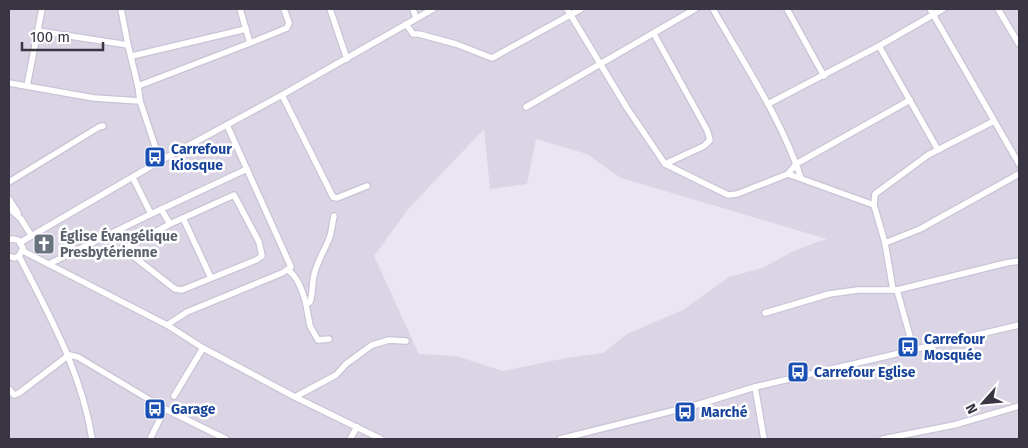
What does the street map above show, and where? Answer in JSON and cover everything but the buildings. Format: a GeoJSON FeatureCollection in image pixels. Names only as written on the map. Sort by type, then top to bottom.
{"type":"FeatureCollection","features":[{"type":"Feature","properties":{"kind":"street"},"geometry":{"type":"LineString","coordinates":[[27,86],[42,9]]}},
{"type":"Feature","properties":{"kind":"street"},"geometry":{"type":"LineString","coordinates":[[121,9],[140,101],[160,161]]}},
{"type":"Feature","properties":{"kind":"street"},"geometry":{"type":"LineString","coordinates":[[240,9],[250,43]]}},
{"type":"Feature","properties":{"kind":"street"},"geometry":{"type":"LineString","coordinates":[[138,86],[287,28],[289,22],[284,9]]}},
{"type":"Feature","properties":{"kind":"street"},"geometry":{"type":"LineString","coordinates":[[330,9],[347,59]]}},
{"type":"Feature","properties":{"kind":"street"},"geometry":{"type":"LineString","coordinates":[[413,9],[416,18]]}},
{"type":"Feature","properties":{"kind":"street"},"geometry":{"type":"LineString","coordinates":[[21,242],[160,161],[347,59],[433,9]]}},
{"type":"Feature","properties":{"kind":"street"},"geometry":{"type":"LineString","coordinates":[[567,9],[626,108],[666,164],[728,195],[737,194],[788,174],[796,164],[910,100]]}},
{"type":"Feature","properties":{"kind":"street"},"geometry":{"type":"LineString","coordinates":[[406,24],[413,34],[456,44],[492,58],[581,9]]}},
{"type":"Feature","properties":{"kind":"street"},"geometry":{"type":"LineString","coordinates":[[526,107],[695,9]]}},
{"type":"Feature","properties":{"kind":"street"},"geometry":{"type":"LineString","coordinates":[[713,9],[768,104],[796,164],[800,178]]}},
{"type":"Feature","properties":{"kind":"street"},"geometry":{"type":"LineString","coordinates":[[787,9],[824,76]]}},
{"type":"Feature","properties":{"kind":"street"},"geometry":{"type":"LineString","coordinates":[[768,104],[879,46],[932,12],[943,9]]}},
{"type":"Feature","properties":{"kind":"street"},"geometry":{"type":"LineString","coordinates":[[998,9],[1017,37],[1019,44]]}},
{"type":"Feature","properties":{"kind":"street"},"geometry":{"type":"LineString","coordinates":[[932,12],[1019,164]]}},
{"type":"Feature","properties":{"kind":"street"},"geometry":{"type":"LineString","coordinates":[[132,56],[246,29]]}},
{"type":"Feature","properties":{"kind":"street"},"geometry":{"type":"LineString","coordinates":[[38,31],[128,44]]}},
{"type":"Feature","properties":{"kind":"street"},"geometry":{"type":"LineString","coordinates":[[654,34],[707,130],[710,140],[704,146],[666,164]]}},
{"type":"Feature","properties":{"kind":"street"},"geometry":{"type":"LineString","coordinates":[[879,46],[938,150]]}},
{"type":"Feature","properties":{"kind":"street"},"geometry":{"type":"LineString","coordinates":[[9,83],[94,98],[140,101]]}},
{"type":"Feature","properties":{"kind":"street"},"geometry":{"type":"LineString","coordinates":[[282,95],[332,197],[337,198],[367,186]]}},
{"type":"Feature","properties":{"kind":"street"},"geometry":{"type":"LineString","coordinates":[[914,351],[895,290],[885,243],[874,205],[875,194],[938,150],[994,121]]}},
{"type":"Feature","properties":{"kind":"street"},"geometry":{"type":"LineString","coordinates":[[166,325],[187,312],[288,270],[291,267],[227,125]]}},
{"type":"Feature","properties":{"kind":"street"},"geometry":{"type":"LineString","coordinates":[[9,182],[103,126]]}},
{"type":"Feature","properties":{"kind":"street"},"geometry":{"type":"LineString","coordinates":[[49,264],[247,169]]}},
{"type":"Feature","properties":{"kind":"street"},"geometry":{"type":"LineString","coordinates":[[788,174],[874,205]]}},
{"type":"Feature","properties":{"kind":"street"},"geometry":{"type":"LineString","coordinates":[[885,243],[920,230],[1019,174]]}},
{"type":"Feature","properties":{"kind":"street"},"geometry":{"type":"LineString","coordinates":[[133,178],[151,214]]}},
{"type":"Feature","properties":{"kind":"street"},"geometry":{"type":"LineString","coordinates":[[234,195],[259,242],[262,256],[182,290],[175,289],[124,249],[184,218],[234,195]]}},
{"type":"Feature","properties":{"kind":"street"},"geometry":{"type":"LineString","coordinates":[[9,199],[31,236]]}},
{"type":"Feature","properties":{"kind":"street"},"geometry":{"type":"LineString","coordinates":[[9,208],[21,220]]}},
{"type":"Feature","properties":{"kind":"street"},"geometry":{"type":"LineString","coordinates":[[161,209],[170,224]]}},
{"type":"Feature","properties":{"kind":"street"},"geometry":{"type":"LineString","coordinates":[[306,304],[310,302],[312,296],[314,274],[320,256],[330,238],[334,216]]}},
{"type":"Feature","properties":{"kind":"street"},"geometry":{"type":"LineString","coordinates":[[184,218],[212,278]]}},
{"type":"Feature","properties":{"kind":"street"},"geometry":{"type":"LineString","coordinates":[[9,240],[15,239],[21,242]]}},
{"type":"Feature","properties":{"kind":"street"},"geometry":{"type":"LineString","coordinates":[[21,242],[21,253],[68,354],[89,418],[92,439]]}},
{"type":"Feature","properties":{"kind":"street"},"geometry":{"type":"LineString","coordinates":[[21,253],[49,264],[166,325],[203,348],[295,397],[380,439]]}},
{"type":"Feature","properties":{"kind":"street"},"geometry":{"type":"LineString","coordinates":[[9,256],[14,258],[21,253]]}},
{"type":"Feature","properties":{"kind":"street"},"geometry":{"type":"LineString","coordinates":[[764,313],[829,294],[858,290],[895,290],[1019,261]]}},
{"type":"Feature","properties":{"kind":"street"},"geometry":{"type":"LineString","coordinates":[[288,270],[293,274],[300,287],[306,304],[310,326],[318,340],[329,339]]}},
{"type":"Feature","properties":{"kind":"street"},"geometry":{"type":"LineString","coordinates":[[560,439],[700,404],[755,387],[1019,325]]}},
{"type":"Feature","properties":{"kind":"street"},"geometry":{"type":"LineString","coordinates":[[295,397],[336,375],[346,364],[372,345],[389,340],[406,341]]}},
{"type":"Feature","properties":{"kind":"street"},"geometry":{"type":"LineString","coordinates":[[174,396],[203,348]]}},
{"type":"Feature","properties":{"kind":"street"},"geometry":{"type":"LineString","coordinates":[[9,389],[14,395],[19,393],[68,354]]}},
{"type":"Feature","properties":{"kind":"street"},"geometry":{"type":"LineString","coordinates":[[68,354],[78,357],[165,409],[226,439]]}},
{"type":"Feature","properties":{"kind":"street"},"geometry":{"type":"LineString","coordinates":[[755,387],[764,439]]}},
{"type":"Feature","properties":{"kind":"street"},"geometry":{"type":"LineString","coordinates":[[883,439],[954,425],[1019,406]]}},
{"type":"Feature","properties":{"kind":"street"},"geometry":{"type":"LineString","coordinates":[[150,439],[165,409]]}},
{"type":"Feature","properties":{"kind":"street"},"geometry":{"type":"LineString","coordinates":[[350,439],[357,428]]}},
{"type":"Feature","properties":{"kind":"shaded area"},"geometry":{"type":"Polygon","coordinates":[[[9,9],[1019,9],[1019,439],[9,439],[9,9]],[[484,129],[409,208],[374,256],[419,354],[456,356],[503,371],[566,358],[603,353],[627,334],[683,310],[729,277],[762,268],[792,252],[827,239],[621,178],[587,154],[536,139],[527,184],[490,189],[484,129]]]}},
{"type":"Feature","properties":{"kind":"place","name":"Carrefour Kiosque"},"geometry":{"type":"Point","coordinates":[155,157]}},
{"type":"Feature","properties":{"kind":"place","name":"Église Évangélique Presbytérienne"},"geometry":{"type":"Point","coordinates":[44,244]}},
{"type":"Feature","properties":{"kind":"place","name":"Carrefour Mosquée"},"geometry":{"type":"Point","coordinates":[908,347]}},
{"type":"Feature","properties":{"kind":"place","name":"Carrefour Eglise"},"geometry":{"type":"Point","coordinates":[798,372]}},
{"type":"Feature","properties":{"kind":"place","name":"Garage"},"geometry":{"type":"Point","coordinates":[155,409]}},
{"type":"Feature","properties":{"kind":"place","name":"Marché"},"geometry":{"type":"Point","coordinates":[685,412]}}]}
